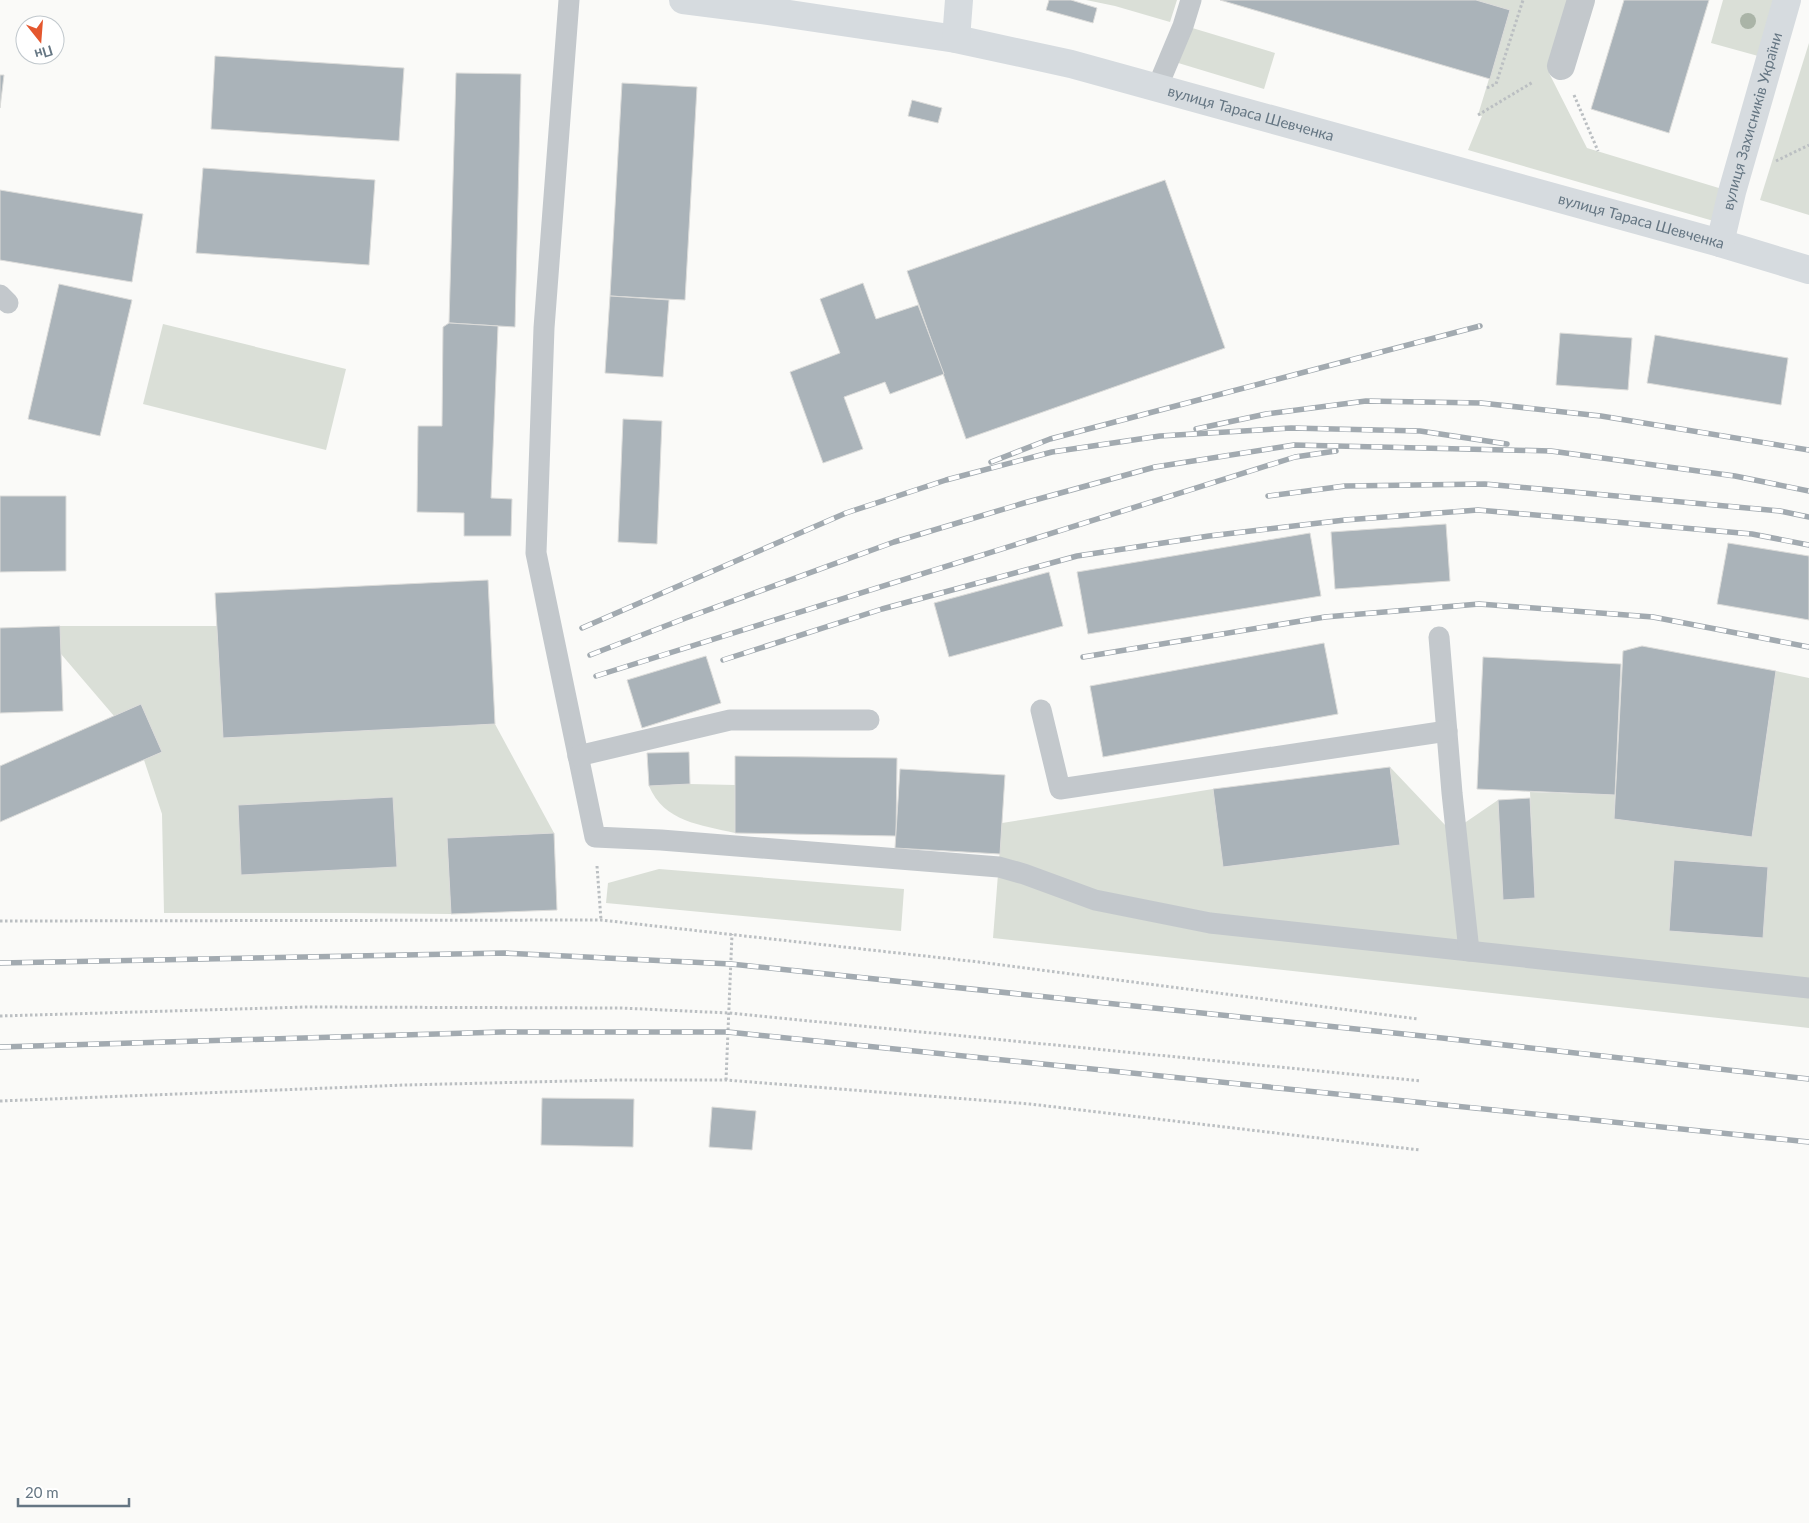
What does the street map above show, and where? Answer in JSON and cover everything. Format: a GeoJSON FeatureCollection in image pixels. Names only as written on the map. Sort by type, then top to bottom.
{"type":"FeatureCollection","features":[{"type":"Feature","properties":{"kind":"main road","name":"вулиця Тараса Шевченка"},"geometry":{"type":"LineString","coordinates":[[683,0],[956,39],[1071,64],[1720,243],[1809,270]]}},
{"type":"Feature","properties":{"kind":"main road"},"geometry":{"type":"LineString","coordinates":[[956,39],[959,0]]}},
{"type":"Feature","properties":{"kind":"main road","name":"вулиця Захисників України"},"geometry":{"type":"LineString","coordinates":[[1720,243],[1732,192],[1787,0]]}},
{"type":"Feature","properties":{"kind":"street"},"geometry":{"type":"LineString","coordinates":[[1561,66],[1581,0]]}},
{"type":"Feature","properties":{"kind":"lane"},"geometry":{"type":"LineString","coordinates":[[569,0],[544,328],[536,552],[595,837],[661,840],[999,868],[1024,874],[1095,900],[1210,923],[1809,988]]}},
{"type":"Feature","properties":{"kind":"lane"},"geometry":{"type":"LineString","coordinates":[[1157,88],[1183,26],[1191,0]]}},
{"type":"Feature","properties":{"kind":"lane"},"geometry":{"type":"LineString","coordinates":[[1439,637],[1469,951]]}},
{"type":"Feature","properties":{"kind":"lane"},"geometry":{"type":"LineString","coordinates":[[1041,710],[1060,789],[1447,731]]}},
{"type":"Feature","properties":{"kind":"lane"},"geometry":{"type":"LineString","coordinates":[[578,756],[645,742],[730,720],[869,720]]}},
{"type":"Feature","properties":{"kind":"path"},"geometry":{"type":"LineString","coordinates":[[1487,88],[1496,84],[1523,0]]}},
{"type":"Feature","properties":{"kind":"path"},"geometry":{"type":"LineString","coordinates":[[1478,115],[1561,66],[1598,151]]}},
{"type":"Feature","properties":{"kind":"path"},"geometry":{"type":"LineString","coordinates":[[1771,164],[1809,145]]}},
{"type":"Feature","properties":{"kind":"path"},"geometry":{"type":"LineString","coordinates":[[595,837],[601,920]]}},
{"type":"Feature","properties":{"kind":"path"},"geometry":{"type":"LineString","coordinates":[[0,921],[601,920],[978,962],[1418,1019]]}},
{"type":"Feature","properties":{"kind":"path"},"geometry":{"type":"LineString","coordinates":[[726,1080],[732,934]]}},
{"type":"Feature","properties":{"kind":"path"},"geometry":{"type":"LineString","coordinates":[[0,1016],[306,1007],[621,1008],[728,1013],[1421,1081]]}},
{"type":"Feature","properties":{"kind":"path"},"geometry":{"type":"LineString","coordinates":[[0,1102],[405,1085],[614,1080],[726,1080],[1030,1104],[1420,1150]]}},
{"type":"Feature","properties":{"kind":"shaded area"},"geometry":{"type":"Polygon","coordinates":[[[1086,0],[1177,0],[1170,22],[1115,6],[1086,0]]]}},
{"type":"Feature","properties":{"kind":"shaded area"},"geometry":{"type":"Polygon","coordinates":[[[1476,0],[1581,0],[1561,66],[1549,73],[1587,148],[1732,192],[1724,224],[1468,150],[1482,116],[1478,115],[1510,10],[1476,0]]]}},
{"type":"Feature","properties":{"kind":"shaded area"},"geometry":{"type":"Polygon","coordinates":[[[1723,0],[1787,0],[1769,59],[1711,43],[1723,0]]]}},
{"type":"Feature","properties":{"kind":"shaded area"},"geometry":{"type":"Polygon","coordinates":[[[1189,27],[1275,53],[1264,89],[1175,62],[1189,27]]]}},
{"type":"Feature","properties":{"kind":"shaded area"},"geometry":{"type":"Polygon","coordinates":[[[1809,43],[1809,215],[1760,200],[1809,43]]]}},
{"type":"Feature","properties":{"kind":"shaded area"},"geometry":{"type":"Polygon","coordinates":[[[163,324],[346,369],[326,450],[143,404],[163,324]]]}},
{"type":"Feature","properties":{"kind":"shaded area"},"geometry":{"type":"Polygon","coordinates":[[[60,626],[217,626],[223,738],[495,724],[554,833],[447,838],[451,914],[164,913],[162,814],[144,760],[162,752],[141,704],[114,716],[61,654],[60,626]]]}},
{"type":"Feature","properties":{"kind":"shaded area"},"geometry":{"type":"Polygon","coordinates":[[[1776,671],[1809,678],[1809,1028],[993,938],[1002,823],[1213,789],[1224,867],[1400,845],[1390,767],[1446,826],[1463,824],[1498,800],[1504,900],[1535,898],[1530,792],[1615,795],[1614,819],[1752,837],[1776,671]],[[1674,860],[1669,931],[1762,938],[1768,867],[1674,860]]]}},
{"type":"Feature","properties":{"kind":"shaded area"},"geometry":{"type":"Polygon","coordinates":[[[690,784],[735,785],[735,833],[697,824],[674,815],[656,798],[649,786],[690,784]]]}},
{"type":"Feature","properties":{"kind":"shaded area"},"geometry":{"type":"Polygon","coordinates":[[[659,869],[904,889],[901,931],[606,903],[608,883],[659,869]]]}},
{"type":"Feature","properties":{"kind":"building"},"geometry":{"type":"Polygon","coordinates":[[[1049,0],[1071,0],[1097,8],[1093,23],[1046,10],[1049,0]]]}},
{"type":"Feature","properties":{"kind":"building"},"geometry":{"type":"Polygon","coordinates":[[[1220,0],[1476,0],[1510,10],[1490,79],[1220,0]]]}},
{"type":"Feature","properties":{"kind":"building"},"geometry":{"type":"Polygon","coordinates":[[[1624,0],[1709,0],[1669,133],[1591,109],[1624,0]]]}},
{"type":"Feature","properties":{"kind":"building"},"geometry":{"type":"Polygon","coordinates":[[[215,56],[404,68],[399,141],[211,129],[215,56]]]}},
{"type":"Feature","properties":{"kind":"building"},"geometry":{"type":"Polygon","coordinates":[[[456,73],[521,74],[515,327],[449,323],[456,73]]]}},
{"type":"Feature","properties":{"kind":"building"},"geometry":{"type":"Polygon","coordinates":[[[0,75],[4,75],[0,108],[0,75]]]}},
{"type":"Feature","properties":{"kind":"building"},"geometry":{"type":"Polygon","coordinates":[[[622,83],[697,87],[685,300],[610,296],[622,83]]]}},
{"type":"Feature","properties":{"kind":"building"},"geometry":{"type":"Polygon","coordinates":[[[912,100],[942,108],[938,123],[908,116],[912,100]]]}},
{"type":"Feature","properties":{"kind":"building"},"geometry":{"type":"Polygon","coordinates":[[[203,168],[375,180],[369,265],[196,253],[203,168]]]}},
{"type":"Feature","properties":{"kind":"building"},"geometry":{"type":"Polygon","coordinates":[[[1165,180],[1225,348],[966,439],[907,271],[1165,180]]]}},
{"type":"Feature","properties":{"kind":"building"},"geometry":{"type":"Polygon","coordinates":[[[0,190],[143,214],[132,282],[0,260],[0,190]]]}},
{"type":"Feature","properties":{"kind":"building"},"geometry":{"type":"Polygon","coordinates":[[[863,283],[876,319],[918,305],[944,374],[890,394],[885,382],[844,397],[863,449],[823,463],[790,372],[840,353],[820,299],[863,283]]]}},
{"type":"Feature","properties":{"kind":"building"},"geometry":{"type":"Polygon","coordinates":[[[59,284],[132,300],[100,436],[28,419],[59,284]]]}},
{"type":"Feature","properties":{"kind":"building"},"geometry":{"type":"Polygon","coordinates":[[[610,296],[669,300],[663,377],[605,373],[610,296]]]}},
{"type":"Feature","properties":{"kind":"building"},"geometry":{"type":"Polygon","coordinates":[[[449,323],[498,326],[491,498],[512,499],[511,536],[464,536],[464,513],[417,512],[418,426],[442,426],[443,327],[449,323]]]}},
{"type":"Feature","properties":{"kind":"building"},"geometry":{"type":"Polygon","coordinates":[[[1560,333],[1632,338],[1628,390],[1556,385],[1560,333]]]}},
{"type":"Feature","properties":{"kind":"building"},"geometry":{"type":"Polygon","coordinates":[[[1655,335],[1788,358],[1781,405],[1647,383],[1655,335]]]}},
{"type":"Feature","properties":{"kind":"building"},"geometry":{"type":"Polygon","coordinates":[[[623,419],[662,421],[657,544],[618,542],[623,419]]]}},
{"type":"Feature","properties":{"kind":"building"},"geometry":{"type":"Polygon","coordinates":[[[0,496],[66,496],[66,571],[0,572],[0,496]]]}},
{"type":"Feature","properties":{"kind":"building"},"geometry":{"type":"Polygon","coordinates":[[[1446,524],[1450,581],[1335,589],[1331,532],[1446,524]]]}},
{"type":"Feature","properties":{"kind":"building"},"geometry":{"type":"Polygon","coordinates":[[[1310,533],[1321,596],[1088,634],[1077,572],[1310,533]]]}},
{"type":"Feature","properties":{"kind":"building"},"geometry":{"type":"Polygon","coordinates":[[[1728,543],[1809,556],[1809,620],[1717,604],[1728,543]]]}},
{"type":"Feature","properties":{"kind":"building"},"geometry":{"type":"Polygon","coordinates":[[[1049,572],[1063,626],[949,657],[934,603],[1049,572]]]}},
{"type":"Feature","properties":{"kind":"building"},"geometry":{"type":"Polygon","coordinates":[[[488,580],[495,724],[223,738],[215,593],[488,580]]]}},
{"type":"Feature","properties":{"kind":"building"},"geometry":{"type":"Polygon","coordinates":[[[60,626],[63,711],[0,713],[0,628],[60,626]]]}},
{"type":"Feature","properties":{"kind":"building"},"geometry":{"type":"Polygon","coordinates":[[[1324,643],[1338,714],[1103,757],[1090,686],[1324,643]]]}},
{"type":"Feature","properties":{"kind":"building"},"geometry":{"type":"Polygon","coordinates":[[[1642,646],[1776,671],[1752,837],[1614,819],[1623,651],[1642,646]]]}},
{"type":"Feature","properties":{"kind":"building"},"geometry":{"type":"Polygon","coordinates":[[[706,656],[721,703],[642,728],[627,680],[706,656]]]}},
{"type":"Feature","properties":{"kind":"building"},"geometry":{"type":"Polygon","coordinates":[[[1483,657],[1621,664],[1615,795],[1477,789],[1483,657]]]}},
{"type":"Feature","properties":{"kind":"building"},"geometry":{"type":"Polygon","coordinates":[[[141,704],[162,752],[0,822],[0,766],[141,704]]]}},
{"type":"Feature","properties":{"kind":"building"},"geometry":{"type":"Polygon","coordinates":[[[689,752],[690,784],[649,786],[647,753],[689,752]]]}},
{"type":"Feature","properties":{"kind":"building"},"geometry":{"type":"Polygon","coordinates":[[[735,756],[897,758],[896,836],[735,833],[735,756]]]}},
{"type":"Feature","properties":{"kind":"building"},"geometry":{"type":"Polygon","coordinates":[[[1390,767],[1400,845],[1223,867],[1213,789],[1390,767]]]}},
{"type":"Feature","properties":{"kind":"building"},"geometry":{"type":"Polygon","coordinates":[[[900,769],[1005,775],[1000,854],[895,848],[900,769]]]}},
{"type":"Feature","properties":{"kind":"building"},"geometry":{"type":"Polygon","coordinates":[[[393,797],[397,867],[241,875],[238,805],[393,797]]]}},
{"type":"Feature","properties":{"kind":"building"},"geometry":{"type":"Polygon","coordinates":[[[1530,798],[1535,898],[1503,900],[1498,800],[1530,798]]]}},
{"type":"Feature","properties":{"kind":"building"},"geometry":{"type":"Polygon","coordinates":[[[554,833],[557,910],[451,914],[447,838],[554,833]]]}},
{"type":"Feature","properties":{"kind":"building"},"geometry":{"type":"Polygon","coordinates":[[[1674,860],[1768,867],[1763,938],[1669,931],[1674,860]]]}},
{"type":"Feature","properties":{"kind":"building"},"geometry":{"type":"Polygon","coordinates":[[[542,1098],[634,1099],[633,1147],[541,1145],[542,1098]]]}},
{"type":"Feature","properties":{"kind":"building"},"geometry":{"type":"Polygon","coordinates":[[[712,1107],[756,1111],[752,1150],[709,1147],[712,1107]]]}},
{"type":"Feature","properties":{"kind":"railway"},"geometry":{"type":"LineString","coordinates":[[991,462],[1050,439],[1480,326]]}},
{"type":"Feature","properties":{"kind":"railway"},"geometry":{"type":"LineString","coordinates":[[1196,429],[1266,414],[1366,401],[1481,403],[1601,416],[1809,450]]}},
{"type":"Feature","properties":{"kind":"railway"},"geometry":{"type":"LineString","coordinates":[[582,628],[846,513],[946,480],[1052,452],[1160,436],[1291,428],[1420,431],[1507,444]]}},
{"type":"Feature","properties":{"kind":"railway"},"geometry":{"type":"LineString","coordinates":[[590,655],[894,542],[1024,503],[1155,467],[1294,445],[1551,451],[1735,476],[1809,491]]}},
{"type":"Feature","properties":{"kind":"railway"},"geometry":{"type":"LineString","coordinates":[[596,676],[1295,457],[1336,451]]}},
{"type":"Feature","properties":{"kind":"railway"},"geometry":{"type":"LineString","coordinates":[[1268,496],[1345,486],[1485,484],[1780,511],[1809,517]]}},
{"type":"Feature","properties":{"kind":"railway"},"geometry":{"type":"LineString","coordinates":[[723,660],[882,609],[1077,556],[1209,536],[1345,520],[1478,510],[1752,534],[1809,545]]}},
{"type":"Feature","properties":{"kind":"railway"},"geometry":{"type":"LineString","coordinates":[[1083,657],[1325,617],[1479,604],[1653,617],[1809,647]]}},
{"type":"Feature","properties":{"kind":"railway"},"geometry":{"type":"LineString","coordinates":[[0,963],[504,953],[731,964],[1442,1038],[1809,1079]]}},
{"type":"Feature","properties":{"kind":"railway"},"geometry":{"type":"LineString","coordinates":[[0,1047],[502,1032],[728,1032],[1809,1142]]}}]}
